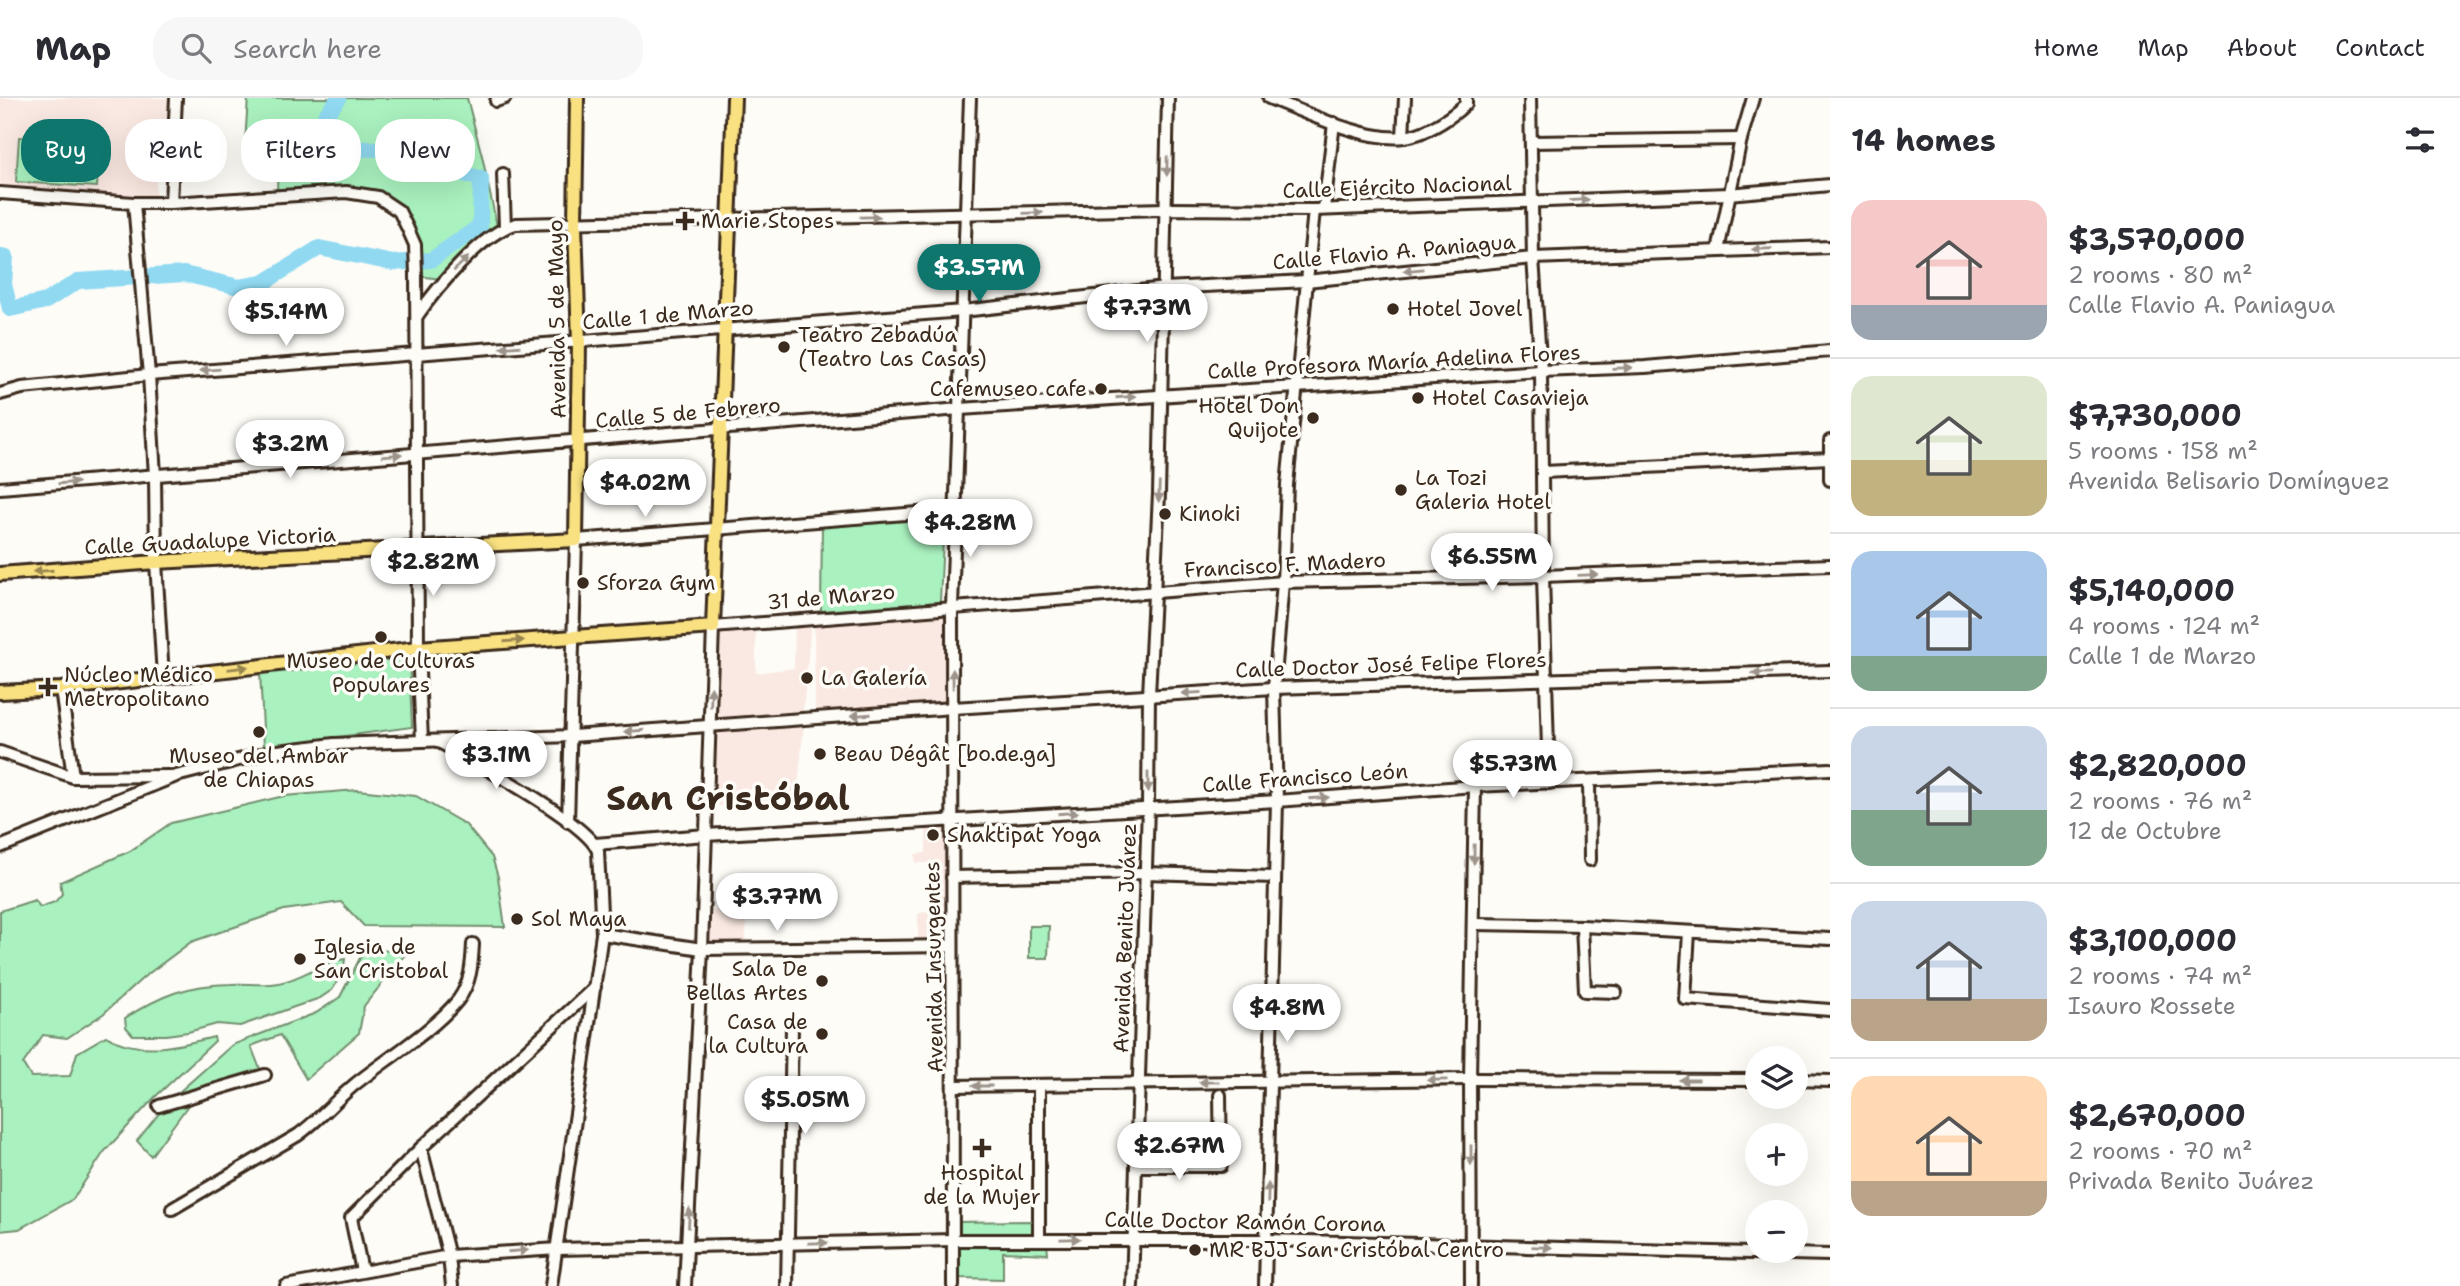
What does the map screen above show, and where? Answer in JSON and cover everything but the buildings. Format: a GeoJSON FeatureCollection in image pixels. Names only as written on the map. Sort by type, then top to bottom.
{"type":"FeatureCollection","features":[{"type":"Feature","properties":{"kind":"main road","name":"Avenida 5 de Mayo"},"geometry":{"type":"LineString","coordinates":[[576,540],[579,342],[575,224],[577,98]]}},
{"type":"Feature","properties":{"kind":"main road"},"geometry":{"type":"LineString","coordinates":[[0,692],[61,689],[418,648],[713,627],[734,98]]}},
{"type":"Feature","properties":{"kind":"main road","name":"Calle Guadalupe Victoria"},"geometry":{"type":"LineString","coordinates":[[0,574],[156,562],[576,540]]}},
{"type":"Feature","properties":{"kind":"street"},"geometry":{"type":"LineString","coordinates":[[171,203],[176,98]]}},
{"type":"Feature","properties":{"kind":"street","name":"Avenida Insurgentes"},"geometry":{"type":"LineString","coordinates":[[953,1286],[952,607],[970,98]]}},
{"type":"Feature","properties":{"kind":"street","name":"Avenida Benito Juárez"},"geometry":{"type":"LineString","coordinates":[[1132,1286],[1148,807],[1149,695],[1159,494],[1168,98]]}},
{"type":"Feature","properties":{"kind":"street"},"geometry":{"type":"LineString","coordinates":[[1269,98],[1360,131],[1404,137],[1436,125],[1466,101]]}},
{"type":"Feature","properties":{"kind":"street"},"geometry":{"type":"LineString","coordinates":[[1404,137],[1405,98]]}},
{"type":"Feature","properties":{"kind":"street"},"geometry":{"type":"LineString","coordinates":[[1530,98],[1533,258],[1541,371],[1544,472],[1543,576],[1549,783]]}},
{"type":"Feature","properties":{"kind":"street"},"geometry":{"type":"LineString","coordinates":[[1718,251],[1728,194],[1753,98]]}},
{"type":"Feature","properties":{"kind":"street"},"geometry":{"type":"LineString","coordinates":[[1265,1286],[1277,801],[1275,688],[1287,485],[1306,281],[1334,123]]}},
{"type":"Feature","properties":{"kind":"street"},"geometry":{"type":"LineString","coordinates":[[1532,142],[1741,139]]}},
{"type":"Feature","properties":{"kind":"street"},"geometry":{"type":"LineString","coordinates":[[417,316],[436,289],[465,260],[505,227],[503,174]]}},
{"type":"Feature","properties":{"kind":"street","name":"Calle Ejército Nacional"},"geometry":{"type":"LineString","coordinates":[[505,227],[516,224],[628,221],[1533,203],[1728,194],[1830,185]]}},
{"type":"Feature","properties":{"kind":"street"},"geometry":{"type":"LineString","coordinates":[[0,193],[134,203],[171,203],[346,192],[378,197],[399,211],[415,245],[418,648],[422,741]]}},
{"type":"Feature","properties":{"kind":"street"},"geometry":{"type":"LineString","coordinates":[[134,203],[149,375],[163,677]]}},
{"type":"Feature","properties":{"kind":"street","name":"Calle Flavio A. Paniagua"},"geometry":{"type":"LineString","coordinates":[[963,311],[1165,288],[1306,281],[1533,258],[1830,247]]}},
{"type":"Feature","properties":{"kind":"street","name":"Calle 1 de Marzo"},"geometry":{"type":"LineString","coordinates":[[0,394],[22,388],[149,375],[963,311]]}},
{"type":"Feature","properties":{"kind":"street","name":"Calle Profesora María Adelina Flores"},"geometry":{"type":"LineString","coordinates":[[960,409],[1296,386],[1645,367],[1830,351]]}},
{"type":"Feature","properties":{"kind":"street","name":"Calle 5 de Febrero"},"geometry":{"type":"LineString","coordinates":[[0,488],[960,409]]}},
{"type":"Feature","properties":{"kind":"street"},"geometry":{"type":"LineString","coordinates":[[1830,441],[1830,480]]}},
{"type":"Feature","properties":{"kind":"street"},"geometry":{"type":"LineString","coordinates":[[1544,472],[1830,458]]}},
{"type":"Feature","properties":{"kind":"street","name":"Calle Guadalupe Victoria"},"geometry":{"type":"LineString","coordinates":[[576,540],[956,510]]}},
{"type":"Feature","properties":{"kind":"street"},"geometry":{"type":"LineString","coordinates":[[568,822],[576,540]]}},
{"type":"Feature","properties":{"kind":"street","name":"Francisco F. Madero"},"geometry":{"type":"LineString","coordinates":[[952,607],[1283,582],[1830,565]]}},
{"type":"Feature","properties":{"kind":"street","name":"31 de Marzo"},"geometry":{"type":"LineString","coordinates":[[713,627],[952,607]]}},
{"type":"Feature","properties":{"kind":"street"},"geometry":{"type":"LineString","coordinates":[[685,1286],[702,949],[713,627]]}},
{"type":"Feature","properties":{"kind":"street","name":"Calle Doctor José Felipe Flores"},"geometry":{"type":"LineString","coordinates":[[176,776],[270,752],[334,744],[572,736],[1275,688],[1830,671]]}},
{"type":"Feature","properties":{"kind":"street"},"geometry":{"type":"LineString","coordinates":[[61,689],[73,777]]}},
{"type":"Feature","properties":{"kind":"street"},"geometry":{"type":"LineString","coordinates":[[436,741],[513,783],[568,822],[595,844],[598,851],[602,934],[551,1286]]}},
{"type":"Feature","properties":{"kind":"street"},"geometry":{"type":"LineString","coordinates":[[0,752],[73,777],[176,776]]}},
{"type":"Feature","properties":{"kind":"street","name":"Calle Francisco León"},"geometry":{"type":"LineString","coordinates":[[595,844],[1475,786],[1830,769]]}},
{"type":"Feature","properties":{"kind":"street"},"geometry":{"type":"LineString","coordinates":[[0,847],[176,776]]}},
{"type":"Feature","properties":{"kind":"street"},"geometry":{"type":"LineString","coordinates":[[1589,781],[1590,860]]}},
{"type":"Feature","properties":{"kind":"street"},"geometry":{"type":"LineString","coordinates":[[1471,1286],[1470,1079],[1475,786]]}},
{"type":"Feature","properties":{"kind":"street"},"geometry":{"type":"LineString","coordinates":[[952,877],[1146,873],[1274,877]]}},
{"type":"Feature","properties":{"kind":"street"},"geometry":{"type":"LineString","coordinates":[[1474,924],[1583,926],[1830,939]]}},
{"type":"Feature","properties":{"kind":"street"},"geometry":{"type":"LineString","coordinates":[[1583,926],[1585,991],[1616,992]]}},
{"type":"Feature","properties":{"kind":"street"},"geometry":{"type":"LineString","coordinates":[[1689,932],[1685,999],[1830,1010]]}},
{"type":"Feature","properties":{"kind":"street"},"geometry":{"type":"LineString","coordinates":[[602,934],[702,949],[952,946]]}},
{"type":"Feature","properties":{"kind":"street"},"geometry":{"type":"LineString","coordinates":[[172,1209],[312,1125],[352,1087],[440,1017],[459,998],[471,972],[472,944]]}},
{"type":"Feature","properties":{"kind":"street"},"geometry":{"type":"LineString","coordinates":[[362,1271],[351,1218],[421,1148],[595,987]]}},
{"type":"Feature","properties":{"kind":"street"},"geometry":{"type":"LineString","coordinates":[[787,1286],[792,1027]]}},
{"type":"Feature","properties":{"kind":"street"},"geometry":{"type":"LineString","coordinates":[[159,1106],[265,1075]]}},
{"type":"Feature","properties":{"kind":"street"},"geometry":{"type":"LineString","coordinates":[[954,1086],[1470,1079],[1745,1080]]}},
{"type":"Feature","properties":{"kind":"street"},"geometry":{"type":"LineString","coordinates":[[1808,1080],[1830,1081]]}},
{"type":"Feature","properties":{"kind":"street"},"geometry":{"type":"LineString","coordinates":[[1039,1240],[1040,1085]]}},
{"type":"Feature","properties":{"kind":"street"},"geometry":{"type":"LineString","coordinates":[[1137,1166],[1221,1166],[1220,1095]]}},
{"type":"Feature","properties":{"kind":"street"},"geometry":{"type":"LineString","coordinates":[[421,1148],[449,1256],[452,1286]]}},
{"type":"Feature","properties":{"kind":"street","name":"Calle Doctor Ramón Corona"},"geometry":{"type":"LineString","coordinates":[[286,1286],[449,1256],[558,1249],[953,1240],[1267,1240],[1830,1255]]}},
{"type":"Feature","properties":{"kind":"shaded area"},"geometry":{"type":"Polygon","coordinates":[[[0,98],[169,98],[167,119],[125,119],[125,182],[156,182],[155,198],[0,188],[0,98]]]}},
{"type":"Feature","properties":{"kind":"shaded area"},"geometry":{"type":"Polygon","coordinates":[[[946,612],[947,705],[815,712],[814,618],[946,612]]]}},
{"type":"Feature","properties":{"kind":"shaded area"},"geometry":{"type":"Polygon","coordinates":[[[811,624],[803,712],[713,721],[716,629],[756,626],[756,673],[794,668],[795,625],[811,624]]]}},
{"type":"Feature","properties":{"kind":"shaded area"},"geometry":{"type":"Polygon","coordinates":[[[804,723],[796,807],[713,806],[715,728],[804,723]]]}},
{"type":"Feature","properties":{"kind":"shaded area"},"geometry":{"type":"Polygon","coordinates":[[[926,827],[946,827],[949,942],[918,943],[918,914],[933,909],[932,863],[915,863],[915,854],[926,853],[926,827]]]}},
{"type":"Feature","properties":{"kind":"shaded area"},"geometry":{"type":"Polygon","coordinates":[[[705,910],[746,911],[746,943],[705,943],[705,910]]]}},
{"type":"Feature","properties":{"kind":"green space"},"geometry":{"type":"Polygon","coordinates":[[[248,98],[467,98],[472,119],[375,119],[375,182],[475,182],[475,129],[497,226],[465,250],[441,279],[418,276],[410,226],[379,196],[277,196],[277,182],[361,182],[361,119],[247,119],[248,98]]]}},
{"type":"Feature","properties":{"kind":"green space"},"geometry":{"type":"Polygon","coordinates":[[[19,137],[21,182],[97,182],[97,187],[16,182],[19,137]]]}},
{"type":"Feature","properties":{"kind":"green space"},"geometry":{"type":"Polygon","coordinates":[[[944,517],[940,602],[821,611],[822,524],[944,517]]]}},
{"type":"Feature","properties":{"kind":"green space"},"geometry":{"type":"Polygon","coordinates":[[[409,655],[412,727],[264,747],[260,672],[409,655]]]}},
{"type":"Feature","properties":{"kind":"green space"},"geometry":{"type":"Polygon","coordinates":[[[357,790],[416,796],[466,825],[492,857],[498,877],[505,927],[364,926],[341,902],[284,910],[191,942],[144,977],[103,1014],[67,1038],[43,1035],[23,1064],[31,1077],[70,1076],[77,1053],[106,1036],[131,1046],[145,1047],[173,1046],[214,1037],[215,1041],[155,1097],[104,1152],[73,1199],[19,1229],[0,1231],[0,911],[35,900],[40,907],[55,902],[62,894],[60,882],[130,851],[171,823],[284,796],[357,790]]]}},
{"type":"Feature","properties":{"kind":"green space"},"geometry":{"type":"Polygon","coordinates":[[[1029,926],[1049,926],[1048,958],[1029,958],[1029,926]]]}},
{"type":"Feature","properties":{"kind":"green space"},"geometry":{"type":"Polygon","coordinates":[[[364,950],[408,951],[364,1006],[359,1033],[306,1079],[280,1035],[251,1046],[262,1074],[197,1093],[151,1156],[137,1141],[169,1101],[232,1045],[316,1013],[340,997],[364,950]]]}},
{"type":"Feature","properties":{"kind":"green space"},"geometry":{"type":"Polygon","coordinates":[[[345,959],[343,973],[332,990],[320,998],[240,1026],[217,1024],[166,1035],[133,1035],[126,1027],[125,1018],[151,1003],[187,989],[215,985],[279,983],[345,959]]]}},
{"type":"Feature","properties":{"kind":"green space"},"geometry":{"type":"Polygon","coordinates":[[[1032,1221],[1032,1237],[957,1238],[955,1222],[1032,1221]]]}},
{"type":"Feature","properties":{"kind":"green space"},"geometry":{"type":"Polygon","coordinates":[[[956,1243],[1047,1244],[1048,1254],[1003,1252],[1003,1279],[958,1278],[956,1243]]]}},
{"type":"Feature","properties":{"kind":"waterway"},"geometry":{"type":"LineString","coordinates":[[0,256],[6,257],[4,284],[10,309],[46,301],[78,281],[184,274],[239,287],[263,283],[319,248],[393,263],[431,260],[480,226],[481,179],[381,149],[325,148],[325,116],[339,98]]}},
{"type":"Feature","properties":{"kind":"place","name":"Marie Stopes"},"geometry":{"type":"Point","coordinates":[685,221]}},
{"type":"Feature","properties":{"kind":"place","name":"Hotel Jovel"},"geometry":{"type":"Point","coordinates":[1393,309]}},
{"type":"Feature","properties":{"kind":"place","name":"Teatro Zebadúa (Teatro Las Casas)"},"geometry":{"type":"Point","coordinates":[784,347]}},
{"type":"Feature","properties":{"kind":"place","name":"Cafemuseo cafe"},"geometry":{"type":"Point","coordinates":[1101,389]}},
{"type":"Feature","properties":{"kind":"place","name":"Hotel Casavieja"},"geometry":{"type":"Point","coordinates":[1418,398]}},
{"type":"Feature","properties":{"kind":"place","name":"Hotel Don Quijote"},"geometry":{"type":"Point","coordinates":[1313,418]}},
{"type":"Feature","properties":{"kind":"place","name":"La Tozi Galeria Hotel"},"geometry":{"type":"Point","coordinates":[1401,490]}},
{"type":"Feature","properties":{"kind":"place","name":"Kinoki"},"geometry":{"type":"Point","coordinates":[1165,514]}},
{"type":"Feature","properties":{"kind":"place","name":"Sforza Gym"},"geometry":{"type":"Point","coordinates":[583,583]}},
{"type":"Feature","properties":{"kind":"place","name":"Museo de Culturas Populares"},"geometry":{"type":"Point","coordinates":[381,637]}},
{"type":"Feature","properties":{"kind":"place","name":"La Galería"},"geometry":{"type":"Point","coordinates":[807,678]}},
{"type":"Feature","properties":{"kind":"place","name":"Núcleo Médico Metropolitano"},"geometry":{"type":"Point","coordinates":[48,687]}},
{"type":"Feature","properties":{"kind":"place","name":"Museo del Ambar de Chiapas"},"geometry":{"type":"Point","coordinates":[259,732]}},
{"type":"Feature","properties":{"kind":"place","name":"Beau Dégât [bo.de.ga]"},"geometry":{"type":"Point","coordinates":[820,754]}},
{"type":"Feature","properties":{"kind":"place","name":"Shaktipat Yoga"},"geometry":{"type":"Point","coordinates":[933,835]}},
{"type":"Feature","properties":{"kind":"place","name":"Sol Maya"},"geometry":{"type":"Point","coordinates":[517,919]}},
{"type":"Feature","properties":{"kind":"place","name":"Iglesia de San Cristobal"},"geometry":{"type":"Point","coordinates":[300,959]}},
{"type":"Feature","properties":{"kind":"place","name":"Sala De Bellas Artes"},"geometry":{"type":"Point","coordinates":[822,981]}},
{"type":"Feature","properties":{"kind":"place","name":"Casa de la Cultura"},"geometry":{"type":"Point","coordinates":[822,1034]}},
{"type":"Feature","properties":{"kind":"place","name":"Hospital de la Mujer"},"geometry":{"type":"Point","coordinates":[982,1148]}},
{"type":"Feature","properties":{"kind":"place","name":"MR BJJ San Cristóbal Centro"},"geometry":{"type":"Point","coordinates":[1195,1250]}},
{"type":"Feature","properties":{"kind":"district","name":"San Cristóbal"},"geometry":{"type":"Point","coordinates":[728,798]}}]}
